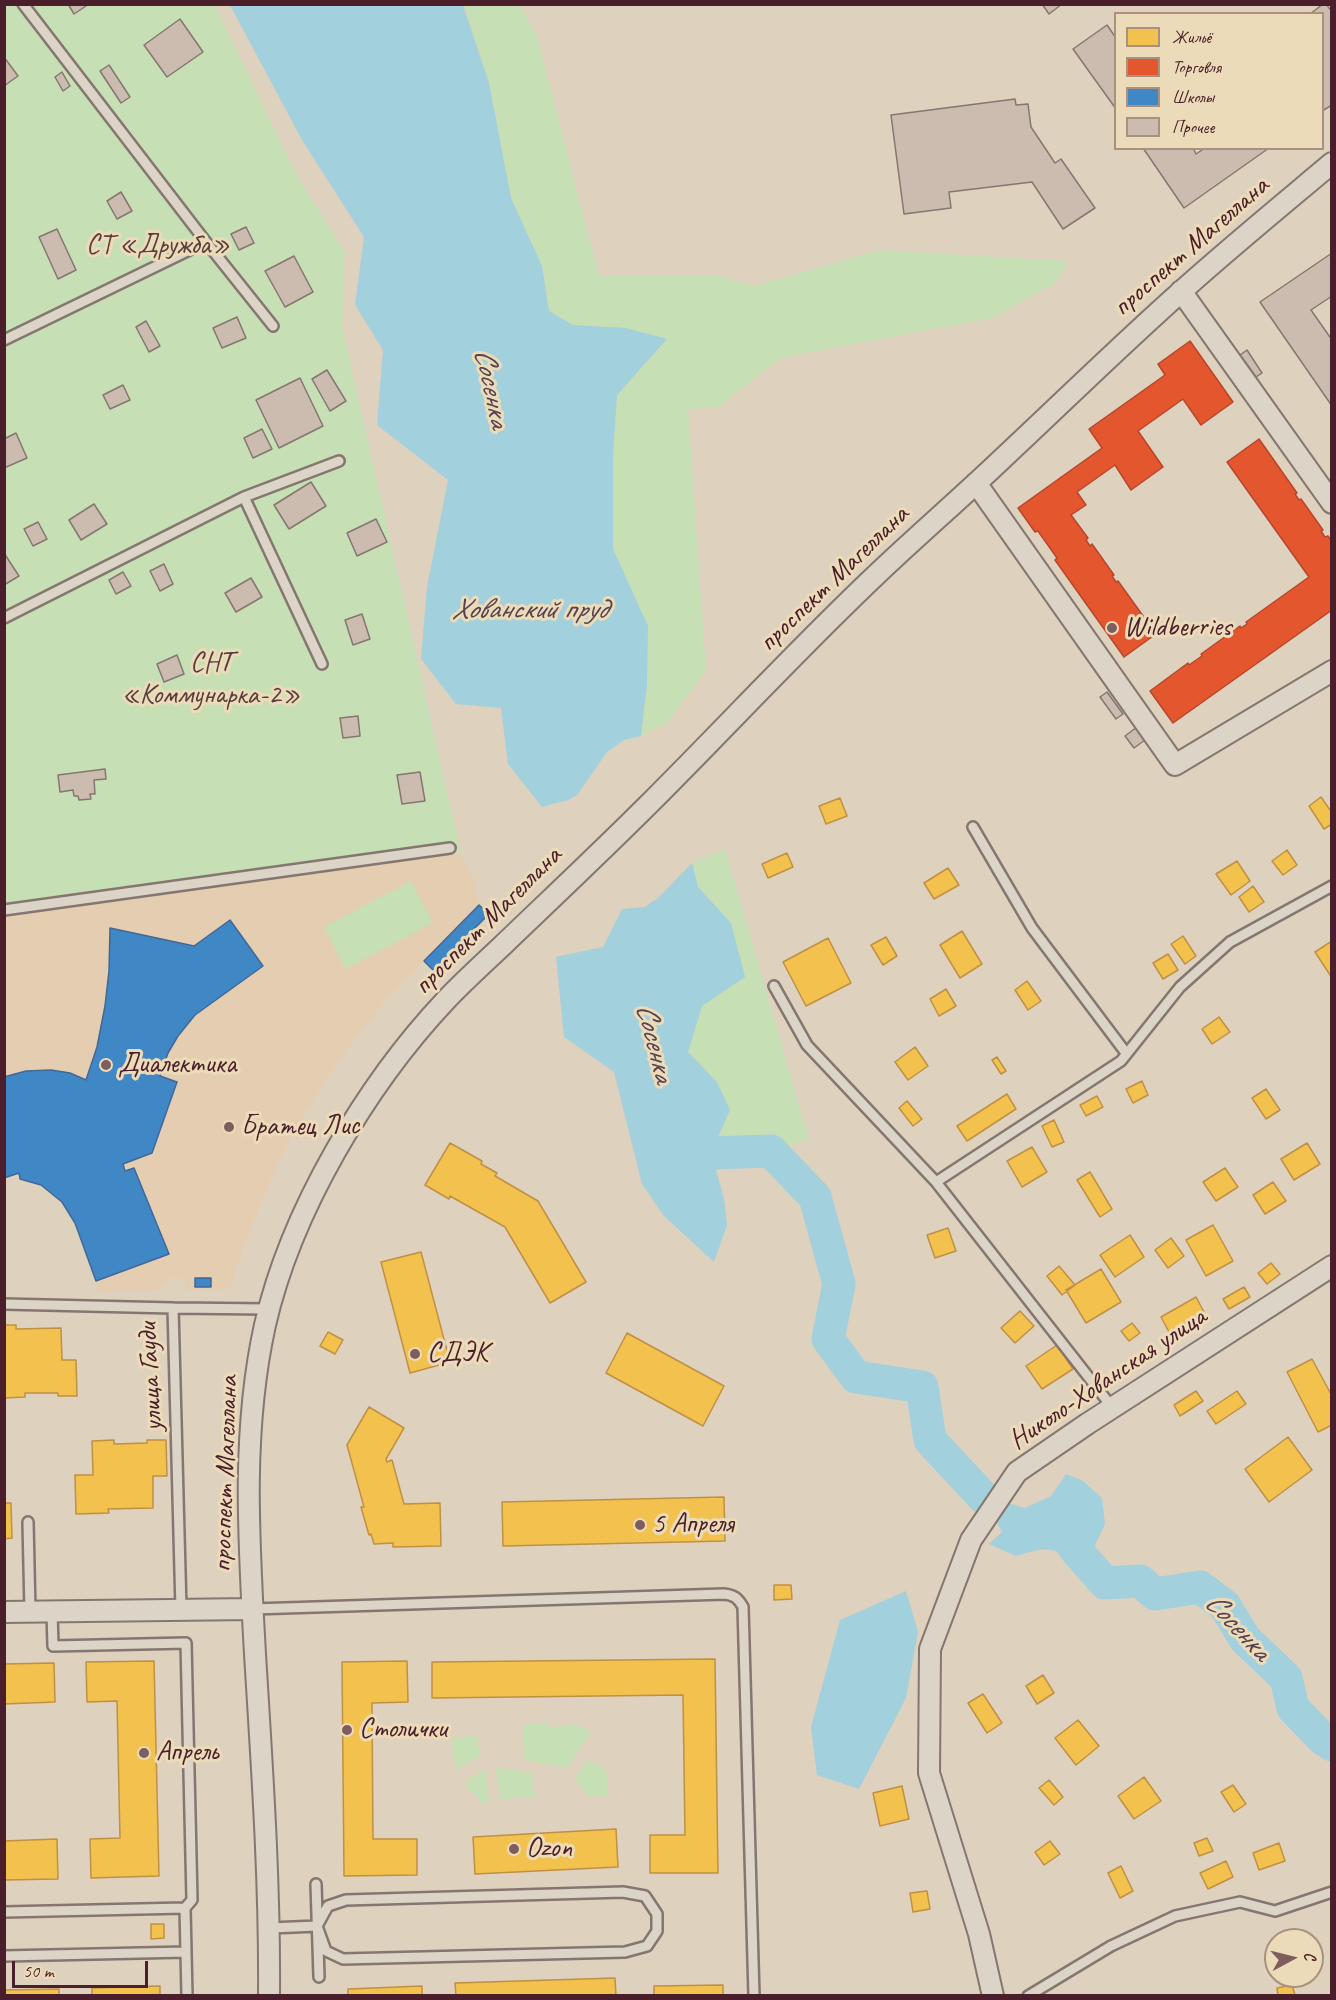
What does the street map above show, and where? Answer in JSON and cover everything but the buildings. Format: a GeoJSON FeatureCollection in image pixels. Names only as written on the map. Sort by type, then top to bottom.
{"type":"FeatureCollection","features":[{"type":"Feature","properties":{"kind":"street","name":"проспект Магеллана"},"geometry":{"type":"LineString","coordinates":[[269,1995],[270,1928],[252,1609],[249,1445],[258,1361],[280,1273],[315,1191],[364,1105],[391,1066],[447,999],[650,802],[875,576],[1181,291],[1332,163]]}},
{"type":"Feature","properties":{"kind":"street"},"geometry":{"type":"LineString","coordinates":[[1181,291],[1332,503]]}},
{"type":"Feature","properties":{"kind":"street"},"geometry":{"type":"LineString","coordinates":[[976,483],[1175,765],[1332,671]]}},
{"type":"Feature","properties":{"kind":"street","name":"Николо-Хованская улица"},"geometry":{"type":"LineString","coordinates":[[993,1995],[979,1934],[929,1773],[930,1650],[971,1540],[1017,1472],[1113,1407],[1332,1266]]}},
{"type":"Feature","properties":{"kind":"street"},"geometry":{"type":"LineString","coordinates":[[4,1612],[252,1609]]}},
{"type":"Feature","properties":{"kind":"lane"},"geometry":{"type":"LineString","coordinates":[[23,4],[273,326]]}},
{"type":"Feature","properties":{"kind":"lane"},"geometry":{"type":"LineString","coordinates":[[4,340],[206,242]]}},
{"type":"Feature","properties":{"kind":"lane"},"geometry":{"type":"LineString","coordinates":[[4,618],[244,497],[339,461]]}},
{"type":"Feature","properties":{"kind":"lane"},"geometry":{"type":"LineString","coordinates":[[244,497],[322,664]]}},
{"type":"Feature","properties":{"kind":"lane"},"geometry":{"type":"LineString","coordinates":[[973,827],[1032,928],[1126,1053]]}},
{"type":"Feature","properties":{"kind":"lane"},"geometry":{"type":"LineString","coordinates":[[4,910],[450,848]]}},
{"type":"Feature","properties":{"kind":"lane"},"geometry":{"type":"LineString","coordinates":[[936,1182],[1121,1061],[1180,987],[1230,942],[1332,886]]}},
{"type":"Feature","properties":{"kind":"lane"},"geometry":{"type":"LineString","coordinates":[[774,986],[807,1045],[936,1182],[1113,1407]]}},
{"type":"Feature","properties":{"kind":"lane","name":"улица Гауди"},"geometry":{"type":"LineString","coordinates":[[4,1304],[173,1308],[181,1609]]}},
{"type":"Feature","properties":{"kind":"lane"},"geometry":{"type":"LineString","coordinates":[[173,1308],[270,1308]]}},
{"type":"Feature","properties":{"kind":"lane"},"geometry":{"type":"LineString","coordinates":[[28,1522],[30,1612]]}},
{"type":"Feature","properties":{"kind":"lane"},"geometry":{"type":"LineString","coordinates":[[252,1609],[724,1594],[733,1595],[739,1599],[743,1607],[754,1995]]}},
{"type":"Feature","properties":{"kind":"lane"},"geometry":{"type":"LineString","coordinates":[[52,1612],[53,1646],[186,1643],[192,1900],[185,1908],[187,1995]]}},
{"type":"Feature","properties":{"kind":"lane"},"geometry":{"type":"LineString","coordinates":[[316,1884],[319,1977]]}},
{"type":"Feature","properties":{"kind":"lane"},"geometry":{"type":"LineString","coordinates":[[623,1892],[645,1896],[657,1914],[657,1931],[647,1946],[625,1952],[343,1959],[326,1951],[317,1926],[328,1906],[346,1900],[623,1892]]}},
{"type":"Feature","properties":{"kind":"lane"},"geometry":{"type":"LineString","coordinates":[[1028,1995],[1111,1946],[1175,1916],[1240,1902],[1275,1911],[1332,1893]]}},
{"type":"Feature","properties":{"kind":"lane"},"geometry":{"type":"LineString","coordinates":[[4,1912],[185,1908]]}},
{"type":"Feature","properties":{"kind":"lane"},"geometry":{"type":"LineString","coordinates":[[270,1928],[317,1926]]}},
{"type":"Feature","properties":{"kind":"lane"},"geometry":{"type":"LineString","coordinates":[[4,1956],[186,1952]]}},
{"type":"Feature","properties":{"kind":"shaded area","name":"Диалектика"},"geometry":{"type":"Polygon","coordinates":[[[461,853],[476,887],[479,905],[385,1001],[326,1080],[289,1141],[271,1178],[241,1254],[230,1289],[185,1290],[185,1280],[171,1276],[160,1290],[99,1291],[75,1223],[62,1202],[41,1185],[20,1179],[18,1173],[5,1178],[5,916],[461,853]]]}},
{"type":"Feature","properties":{"kind":"green space","name":"СНТ «Коммунарка-2»"},"geometry":{"type":"Polygon","coordinates":[[[4,5],[215,5],[296,174],[345,252],[342,326],[461,853],[5,916],[4,5]]]}},
{"type":"Feature","properties":{"kind":"green space"},"geometry":{"type":"Polygon","coordinates":[[[464,5],[519,5],[537,36],[599,276],[718,275],[754,286],[880,250],[1065,261],[1066,266],[1054,284],[992,318],[780,358],[719,407],[688,409],[706,670],[668,722],[641,736],[647,685],[648,627],[613,549],[613,454],[617,395],[666,340],[626,328],[573,325],[549,311],[542,266],[511,198],[489,83],[464,5]]]}},
{"type":"Feature","properties":{"kind":"green space"},"geometry":{"type":"Polygon","coordinates":[[[725,849],[809,1139],[771,1151],[711,1153],[730,1110],[688,1053],[702,1006],[745,976],[717,907],[698,887],[692,863],[725,849]]]}},
{"type":"Feature","properties":{"kind":"green space"},"geometry":{"type":"Polygon","coordinates":[[[411,881],[433,923],[345,969],[324,927],[411,881]]]}},
{"type":"Feature","properties":{"kind":"green space"},"geometry":{"type":"Polygon","coordinates":[[[547,1722],[548,1729],[573,1724],[591,1731],[567,1768],[525,1760],[523,1725],[547,1722]]]}},
{"type":"Feature","properties":{"kind":"green space"},"geometry":{"type":"Polygon","coordinates":[[[476,1735],[480,1756],[456,1769],[451,1739],[476,1735]]]}},
{"type":"Feature","properties":{"kind":"green space"},"geometry":{"type":"Polygon","coordinates":[[[587,1760],[606,1769],[608,1795],[589,1797],[575,1780],[587,1760]]]}},
{"type":"Feature","properties":{"kind":"green space"},"geometry":{"type":"Polygon","coordinates":[[[496,1769],[532,1773],[535,1797],[500,1799],[496,1769]]]}},
{"type":"Feature","properties":{"kind":"green space"},"geometry":{"type":"Polygon","coordinates":[[[485,1770],[489,1802],[480,1803],[477,1794],[468,1791],[466,1781],[485,1770]]]}},
{"type":"Feature","properties":{"kind":"water","name":"Хованский пруд"},"geometry":{"type":"Polygon","coordinates":[[[230,5],[463,5],[489,83],[511,198],[542,266],[549,311],[573,325],[626,328],[667,339],[617,395],[613,454],[613,549],[648,626],[647,685],[641,736],[624,740],[607,752],[577,795],[568,800],[542,807],[508,764],[501,708],[456,704],[421,659],[427,587],[448,480],[377,425],[383,350],[355,305],[364,237],[302,140],[230,5]]]}},
{"type":"Feature","properties":{"kind":"water"},"geometry":{"type":"Polygon","coordinates":[[[692,863],[698,887],[731,923],[745,977],[702,1006],[688,1052],[717,1082],[730,1110],[711,1153],[724,1198],[727,1225],[714,1262],[664,1216],[642,1184],[614,1072],[564,1037],[556,957],[603,947],[622,909],[645,907],[658,898],[692,863]]]}},
{"type":"Feature","properties":{"kind":"water"},"geometry":{"type":"Polygon","coordinates":[[[1066,1474],[1083,1481],[1102,1498],[1105,1524],[1092,1552],[1081,1567],[1057,1551],[1043,1550],[1016,1556],[989,1544],[1002,1532],[993,1515],[1004,1502],[1025,1508],[1051,1496],[1066,1474]]]}},
{"type":"Feature","properties":{"kind":"water"},"geometry":{"type":"Polygon","coordinates":[[[906,1591],[918,1632],[906,1698],[859,1789],[817,1775],[811,1727],[840,1620],[906,1591]]]}},
{"type":"Feature","properties":{"kind":"waterway","name":"Сосенка"},"geometry":{"type":"LineString","coordinates":[[684,1118],[711,1153],[771,1151],[815,1197],[839,1284],[828,1339],[856,1377],[922,1387],[930,1440],[983,1497]]}},
{"type":"Feature","properties":{"kind":"waterway","name":"Сосенка"},"geometry":{"type":"LineString","coordinates":[[1058,1527],[1105,1583],[1140,1581],[1155,1594],[1200,1587],[1225,1606],[1245,1639],[1286,1678],[1293,1708],[1322,1738],[1332,1745]]}},
{"type":"Feature","properties":{"kind":"place","name":"Wildberries"},"geometry":{"type":"Point","coordinates":[1112,628]}},
{"type":"Feature","properties":{"kind":"place","name":"Диалектика"},"geometry":{"type":"Point","coordinates":[106,1065]}},
{"type":"Feature","properties":{"kind":"place","name":"Братец Лис"},"geometry":{"type":"Point","coordinates":[229,1127]}},
{"type":"Feature","properties":{"kind":"place","name":"СДЭК"},"geometry":{"type":"Point","coordinates":[415,1354]}},
{"type":"Feature","properties":{"kind":"place","name":"5 Апреля"},"geometry":{"type":"Point","coordinates":[640,1525]}},
{"type":"Feature","properties":{"kind":"place","name":"Столички"},"geometry":{"type":"Point","coordinates":[347,1730]}},
{"type":"Feature","properties":{"kind":"place","name":"Апрель"},"geometry":{"type":"Point","coordinates":[144,1753]}},
{"type":"Feature","properties":{"kind":"place","name":"Ozon"},"geometry":{"type":"Point","coordinates":[514,1849]}},
{"type":"Feature","properties":{"kind":"park label","name":"СТ «Дружба»"},"geometry":{"type":"Point","coordinates":[158,246]}}]}
